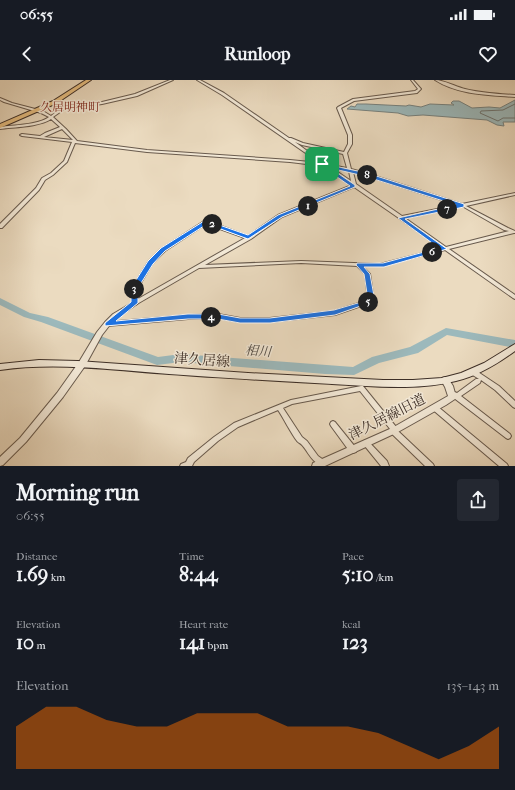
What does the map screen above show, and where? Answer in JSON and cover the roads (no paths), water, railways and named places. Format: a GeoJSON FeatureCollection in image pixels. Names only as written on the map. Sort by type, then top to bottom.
{"type":"FeatureCollection","features":[{"type":"Feature","properties":{"kind":"main road"},"geometry":{"type":"LineString","coordinates":[[0,127],[64,97],[89,80]]}},
{"type":"Feature","properties":{"kind":"main road","name":"津久居線"},"geometry":{"type":"LineString","coordinates":[[0,367],[28,363],[82,364],[361,385],[411,384],[445,380],[473,372],[492,363],[515,347]]}},
{"type":"Feature","properties":{"kind":"street"},"geometry":{"type":"LineString","coordinates":[[0,127],[37,124],[51,117],[62,109],[106,102],[136,95],[172,80]]}},
{"type":"Feature","properties":{"kind":"street"},"geometry":{"type":"LineString","coordinates":[[198,80],[223,94],[515,297]]}},
{"type":"Feature","properties":{"kind":"street"},"geometry":{"type":"LineString","coordinates":[[354,186],[345,153],[350,144],[350,135],[339,108],[353,100],[416,92],[420,89],[412,80]]}},
{"type":"Feature","properties":{"kind":"street"},"geometry":{"type":"LineString","coordinates":[[437,80],[462,90],[515,96]]}},
{"type":"Feature","properties":{"kind":"street"},"geometry":{"type":"LineString","coordinates":[[0,99],[16,106],[36,111],[51,117],[69,133],[75,141]]}},
{"type":"Feature","properties":{"kind":"street"},"geometry":{"type":"LineString","coordinates":[[41,137],[62,128]]}},
{"type":"Feature","properties":{"kind":"street"},"geometry":{"type":"LineString","coordinates":[[22,135],[147,151],[322,164],[350,170],[462,206],[514,232]]}},
{"type":"Feature","properties":{"kind":"street"},"geometry":{"type":"LineString","coordinates":[[283,137],[302,144],[345,153]]}},
{"type":"Feature","properties":{"kind":"street"},"geometry":{"type":"LineString","coordinates":[[0,227],[38,190],[43,179],[52,174],[66,161],[75,141]]}},
{"type":"Feature","properties":{"kind":"street"},"geometry":{"type":"LineString","coordinates":[[0,462],[30,432],[60,395],[82,364],[99,334],[107,324],[135,303],[248,238],[280,216],[354,186]]}},
{"type":"Feature","properties":{"kind":"street"},"geometry":{"type":"LineString","coordinates":[[401,218],[515,194]]}},
{"type":"Feature","properties":{"kind":"street"},"geometry":{"type":"LineString","coordinates":[[135,303],[134,288],[150,263],[163,250],[206,222],[248,238]]}},
{"type":"Feature","properties":{"kind":"street"},"geometry":{"type":"LineString","coordinates":[[198,267],[301,262],[384,265],[392,261],[514,232]]}},
{"type":"Feature","properties":{"kind":"street"},"geometry":{"type":"LineString","coordinates":[[107,324],[218,316],[240,320],[270,320],[335,313],[371,301],[367,274],[359,265]]}},
{"type":"Feature","properties":{"kind":"street"},"geometry":{"type":"LineString","coordinates":[[473,372],[497,388],[515,404]]}},
{"type":"Feature","properties":{"kind":"street"},"geometry":{"type":"LineString","coordinates":[[445,380],[455,395],[508,436]]}},
{"type":"Feature","properties":{"kind":"street"},"geometry":{"type":"LineString","coordinates":[[455,395],[478,381]]}},
{"type":"Feature","properties":{"kind":"street"},"geometry":{"type":"LineString","coordinates":[[184,466],[189,464],[190,460],[232,428],[292,402],[361,385],[394,430],[430,466]]}},
{"type":"Feature","properties":{"kind":"street","name":"津久居線旧道"},"geometry":{"type":"LineString","coordinates":[[319,465],[394,430],[435,408],[455,395]]}},
{"type":"Feature","properties":{"kind":"street"},"geometry":{"type":"LineString","coordinates":[[280,408],[319,465]]}},
{"type":"Feature","properties":{"kind":"street"},"geometry":{"type":"LineString","coordinates":[[435,408],[504,466]]}},
{"type":"Feature","properties":{"kind":"street"},"geometry":{"type":"LineString","coordinates":[[333,424],[353,450]]}},
{"type":"Feature","properties":{"kind":"street"},"geometry":{"type":"LineString","coordinates":[[366,443],[385,466]]}},
{"type":"Feature","properties":{"kind":"water"},"geometry":{"type":"Polygon","coordinates":[[[515,100],[515,122],[503,122],[504,126],[497,125],[487,120],[423,115],[408,116],[398,113],[347,109],[351,106],[355,107],[357,104],[409,105],[421,107],[430,104],[454,105],[451,103],[453,101],[459,101],[472,108],[500,108],[515,100]]]}},
{"type":"Feature","properties":{"kind":"waterway","name":"相川"},"geometry":{"type":"LineString","coordinates":[[0,301],[27,315],[44,319],[157,361],[181,358],[354,371],[376,360],[414,350],[446,331],[515,344]]}},
{"type":"Feature","properties":{"kind":"district","name":"久居明神町"},"geometry":{"type":"Point","coordinates":[70,107]}}]}
